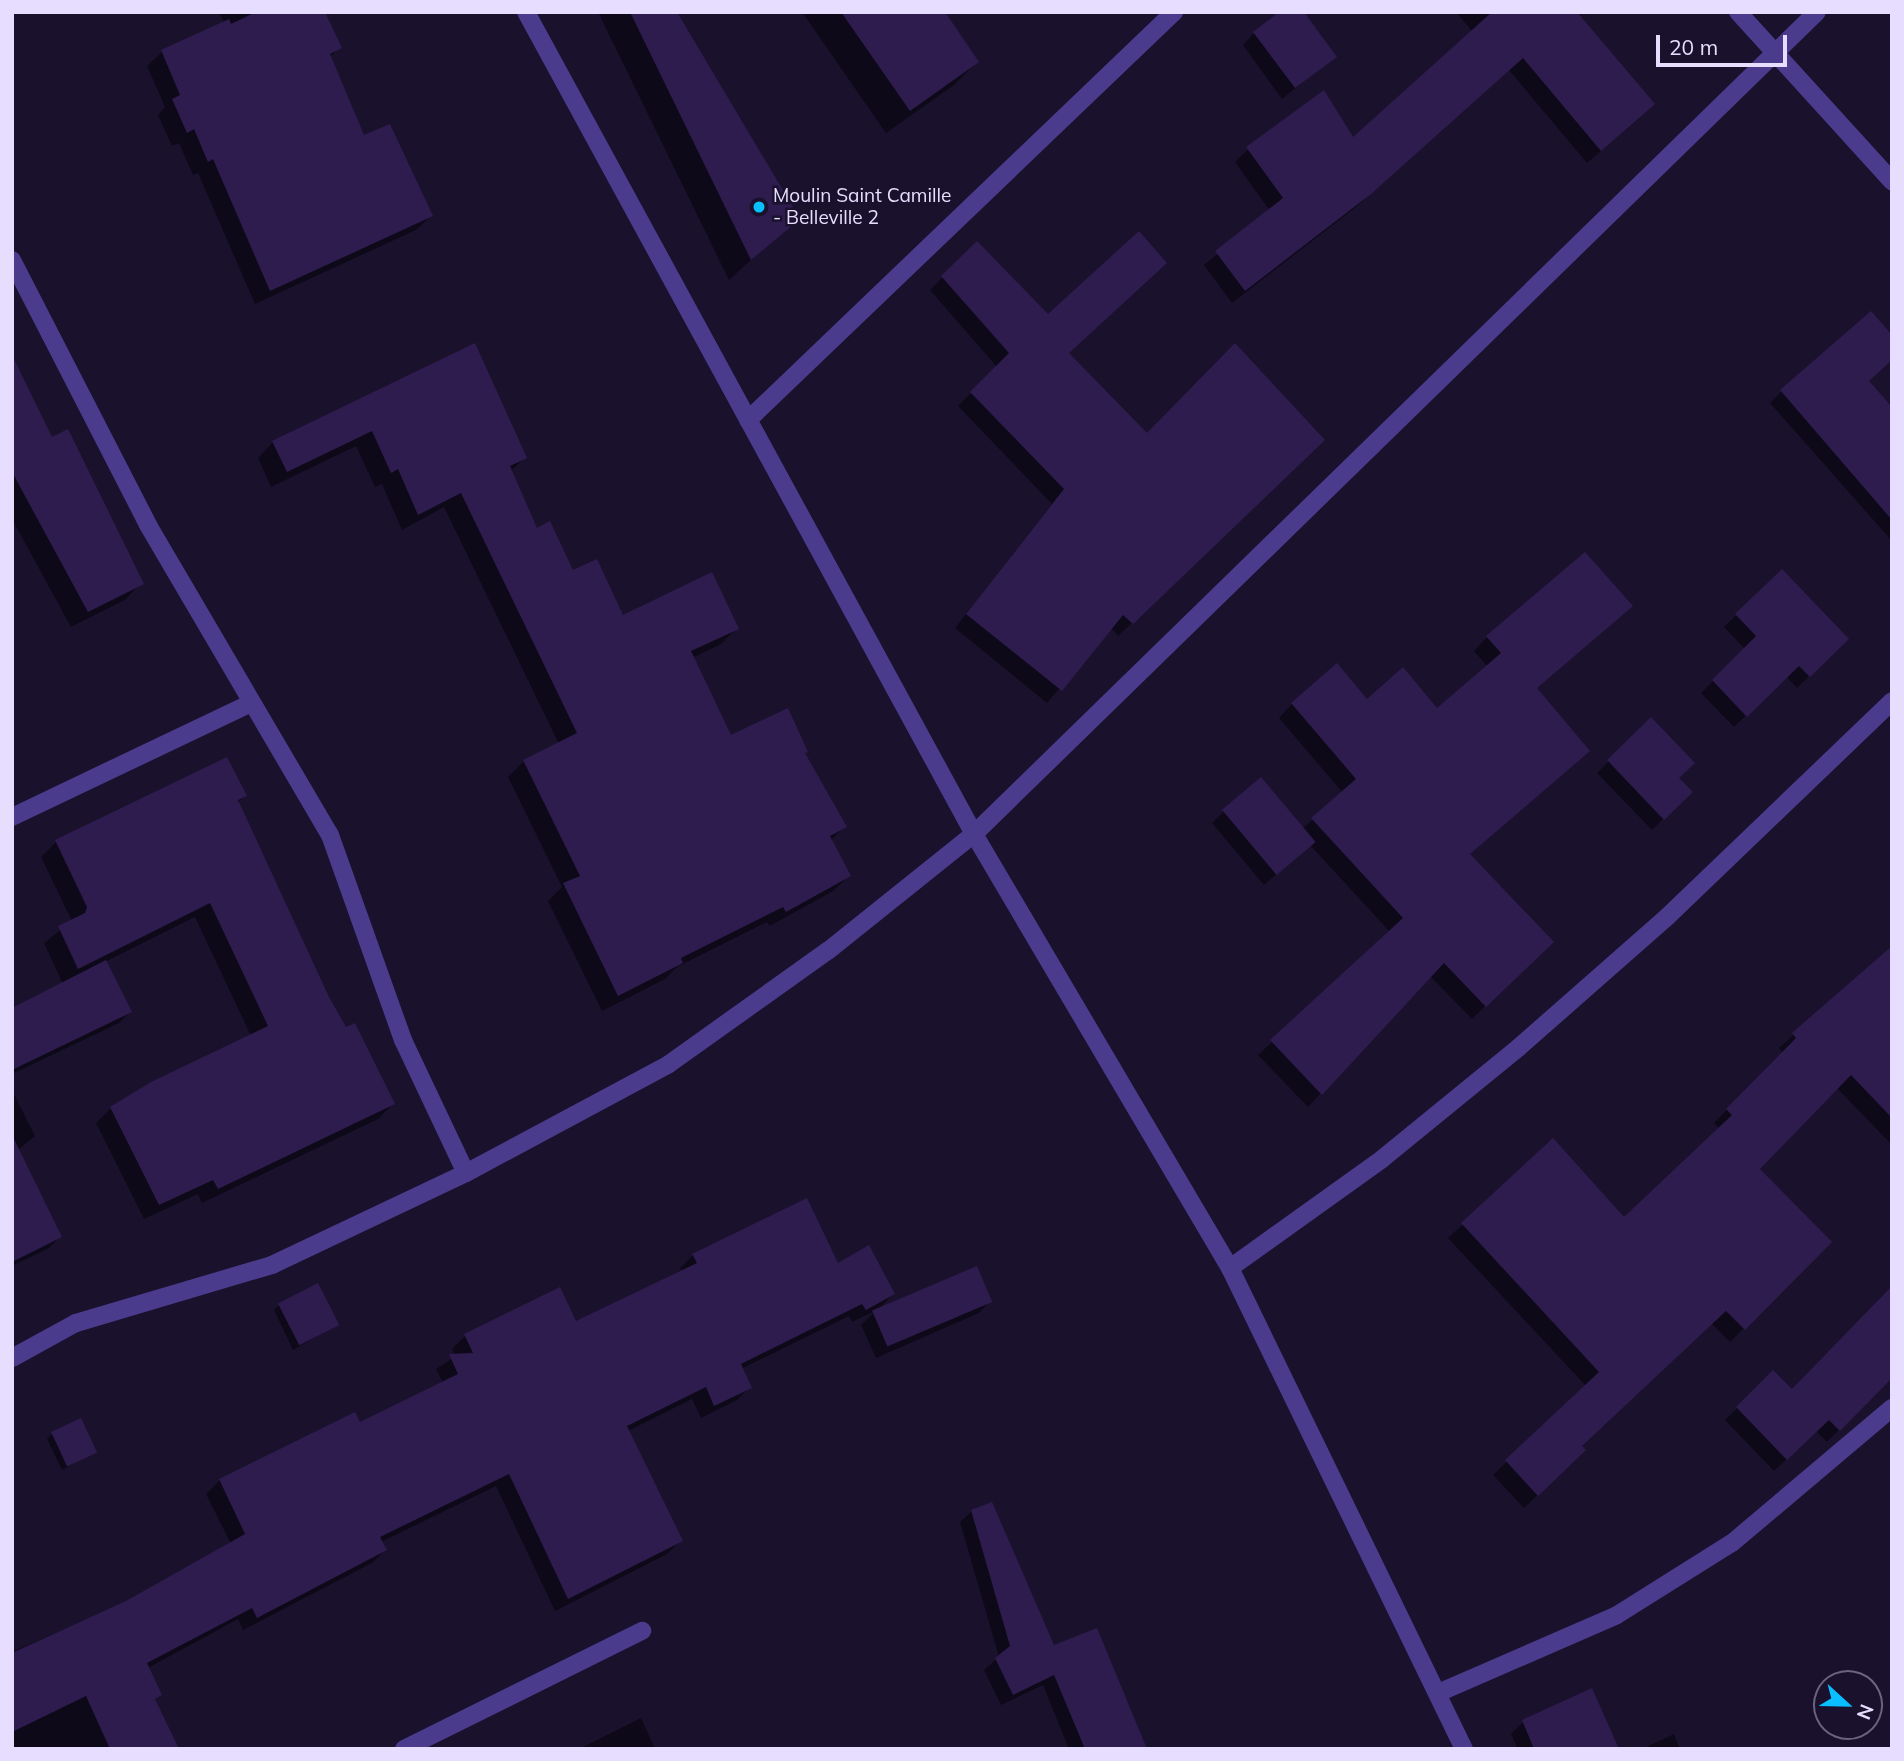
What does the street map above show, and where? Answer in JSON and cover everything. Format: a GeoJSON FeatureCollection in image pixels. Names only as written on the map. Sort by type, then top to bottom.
{"type":"FeatureCollection","features":[{"type":"Feature","properties":{"kind":"street"},"geometry":{"type":"LineString","coordinates":[[526,12],[974,834],[1230,1268],[1464,1749]]}},
{"type":"Feature","properties":{"kind":"street"},"geometry":{"type":"LineString","coordinates":[[748,420],[1174,12]]}},
{"type":"Feature","properties":{"kind":"street"},"geometry":{"type":"LineString","coordinates":[[1738,12],[1774,55],[1892,181]]}},
{"type":"Feature","properties":{"kind":"street"},"geometry":{"type":"LineString","coordinates":[[12,1358],[76,1322],[272,1265],[466,1173],[669,1064],[829,950],[974,834],[1817,12]]}},
{"type":"Feature","properties":{"kind":"street"},"geometry":{"type":"LineString","coordinates":[[12,260],[19,291],[148,526],[250,705],[330,835],[403,1040],[466,1173]]}},
{"type":"Feature","properties":{"kind":"street"},"geometry":{"type":"LineString","coordinates":[[1230,1268],[1382,1159],[1518,1048],[1667,917],[1892,701]]}},
{"type":"Feature","properties":{"kind":"street"},"geometry":{"type":"LineString","coordinates":[[12,817],[250,705]]}},
{"type":"Feature","properties":{"kind":"street"},"geometry":{"type":"LineString","coordinates":[[1438,1693],[1629,1608],[1732,1543],[1892,1408]]}},
{"type":"Feature","properties":{"kind":"street"},"geometry":{"type":"LineString","coordinates":[[404,1749],[642,1631]]}},
{"type":"Feature","properties":{"kind":"building"},"geometry":{"type":"Polygon","coordinates":[[[256,12],[325,12],[342,48],[330,54],[364,135],[390,124],[433,216],[270,291],[213,159],[208,162],[194,129],[187,133],[172,99],[180,95],[161,50],[229,19],[231,24],[256,12]]]}},
{"type":"Feature","properties":{"kind":"building"},"geometry":{"type":"Polygon","coordinates":[[[630,12],[677,12],[800,219],[751,260],[630,12]]]}},
{"type":"Feature","properties":{"kind":"building"},"geometry":{"type":"Polygon","coordinates":[[[841,12],[945,12],[979,62],[910,111],[841,12]]]}},
{"type":"Feature","properties":{"kind":"building"},"geometry":{"type":"Polygon","coordinates":[[[1279,12],[1304,12],[1337,57],[1295,88],[1253,32],[1279,12]]]}},
{"type":"Feature","properties":{"kind":"building"},"geometry":{"type":"Polygon","coordinates":[[[1492,12],[1577,12],[1655,104],[1601,151],[1523,58],[1371,194],[1245,291],[1215,251],[1283,198],[1246,147],[1324,90],[1353,137],[1492,12]]]}},
{"type":"Feature","properties":{"kind":"building"},"geometry":{"type":"Polygon","coordinates":[[[1139,231],[1167,263],[1069,353],[1147,433],[1235,343],[1325,440],[1133,624],[1123,615],[1062,691],[966,614],[1064,489],[970,392],[1009,353],[941,276],[977,241],[1048,314],[1139,231]]]}},
{"type":"Feature","properties":{"kind":"building"},"geometry":{"type":"Polygon","coordinates":[[[1871,311],[1892,335],[1892,360],[1869,381],[1892,407],[1892,520],[1780,390],[1871,311]]]}},
{"type":"Feature","properties":{"kind":"building"},"geometry":{"type":"Polygon","coordinates":[[[475,343],[527,458],[510,466],[537,528],[550,521],[573,570],[597,559],[623,615],[712,572],[739,629],[691,651],[731,735],[788,708],[808,752],[805,753],[847,827],[830,836],[851,876],[786,912],[783,907],[681,958],[683,963],[618,996],[563,883],[580,876],[523,760],[577,733],[461,493],[418,515],[398,469],[391,473],[372,431],[287,472],[272,441],[475,343]]]}},
{"type":"Feature","properties":{"kind":"building"},"geometry":{"type":"Polygon","coordinates":[[[12,355],[52,437],[68,429],[144,584],[88,612],[12,472],[12,355]]]}},
{"type":"Feature","properties":{"kind":"building"},"geometry":{"type":"Polygon","coordinates":[[[1585,552],[1633,606],[1537,688],[1590,751],[1470,854],[1554,942],[1486,1007],[1444,963],[1322,1095],[1270,1040],[1403,918],[1311,818],[1356,779],[1291,703],[1337,663],[1367,699],[1403,667],[1437,708],[1501,653],[1486,636],[1585,552]]]}},
{"type":"Feature","properties":{"kind":"building"},"geometry":{"type":"Polygon","coordinates":[[[1782,569],[1849,639],[1810,677],[1799,666],[1747,717],[1712,680],[1756,636],[1735,614],[1782,569]]]}},
{"type":"Feature","properties":{"kind":"building"},"geometry":{"type":"Polygon","coordinates":[[[1651,717],[1695,763],[1679,778],[1693,792],[1664,820],[1607,760],[1651,717]]]}},
{"type":"Feature","properties":{"kind":"building"},"geometry":{"type":"Polygon","coordinates":[[[227,757],[247,796],[238,800],[329,997],[346,1027],[355,1023],[395,1104],[218,1189],[213,1180],[159,1205],[110,1107],[151,1082],[268,1026],[210,903],[78,969],[58,926],[85,913],[87,907],[55,840],[227,757]]]}},
{"type":"Feature","properties":{"kind":"building"},"geometry":{"type":"Polygon","coordinates":[[[1261,777],[1316,842],[1277,875],[1222,810],[1261,777]]]}},
{"type":"Feature","properties":{"kind":"building"},"geometry":{"type":"Polygon","coordinates":[[[1892,946],[1892,1118],[1851,1075],[1760,1169],[1832,1242],[1745,1330],[1726,1311],[1582,1446],[1586,1450],[1538,1496],[1505,1460],[1599,1372],[1461,1223],[1553,1138],[1624,1217],[1732,1115],[1726,1109],[1796,1038],[1792,1033],[1892,946]]]}},
{"type":"Feature","properties":{"kind":"building"},"geometry":{"type":"Polygon","coordinates":[[[106,960],[132,1012],[12,1070],[12,1008],[106,960]]]}},
{"type":"Feature","properties":{"kind":"building"},"geometry":{"type":"Polygon","coordinates":[[[12,1135],[62,1237],[12,1262],[12,1135]]]}},
{"type":"Feature","properties":{"kind":"building"},"geometry":{"type":"Polygon","coordinates":[[[807,1198],[838,1263],[869,1245],[895,1294],[866,1310],[862,1304],[741,1364],[752,1388],[714,1406],[706,1387],[627,1426],[683,1541],[568,1599],[509,1474],[380,1537],[387,1550],[257,1618],[252,1608],[147,1663],[162,1695],[155,1699],[179,1749],[110,1749],[86,1696],[12,1732],[12,1653],[126,1601],[245,1534],[219,1479],[355,1412],[360,1422],[458,1374],[449,1354],[473,1353],[464,1334],[560,1287],[576,1321],[697,1263],[692,1254],[807,1198]]]}},
{"type":"Feature","properties":{"kind":"building"},"geometry":{"type":"Polygon","coordinates":[[[977,1266],[992,1302],[887,1346],[872,1311],[977,1266]]]}},
{"type":"Feature","properties":{"kind":"building"},"geometry":{"type":"Polygon","coordinates":[[[318,1283],[339,1325],[299,1345],[278,1303],[318,1283]]]}},
{"type":"Feature","properties":{"kind":"building"},"geometry":{"type":"Polygon","coordinates":[[[1892,1286],[1892,1378],[1840,1431],[1829,1420],[1787,1460],[1736,1407],[1773,1370],[1792,1389],[1892,1286]]]}},
{"type":"Feature","properties":{"kind":"building"},"geometry":{"type":"Polygon","coordinates":[[[81,1418],[97,1452],[67,1466],[51,1432],[81,1418]]]}},
{"type":"Feature","properties":{"kind":"building"},"geometry":{"type":"Polygon","coordinates":[[[992,1502],[1054,1645],[1097,1628],[1147,1749],[1085,1749],[1054,1675],[1013,1695],[995,1658],[1010,1646],[971,1510],[992,1502]]]}},
{"type":"Feature","properties":{"kind":"building"},"geometry":{"type":"Polygon","coordinates":[[[1592,1688],[1619,1749],[1534,1749],[1522,1720],[1592,1688]]]}},
{"type":"Feature","properties":{"kind":"place","name":"Moulin Saint Camille - Belleville 2"},"geometry":{"type":"Point","coordinates":[759,207]}}]}
